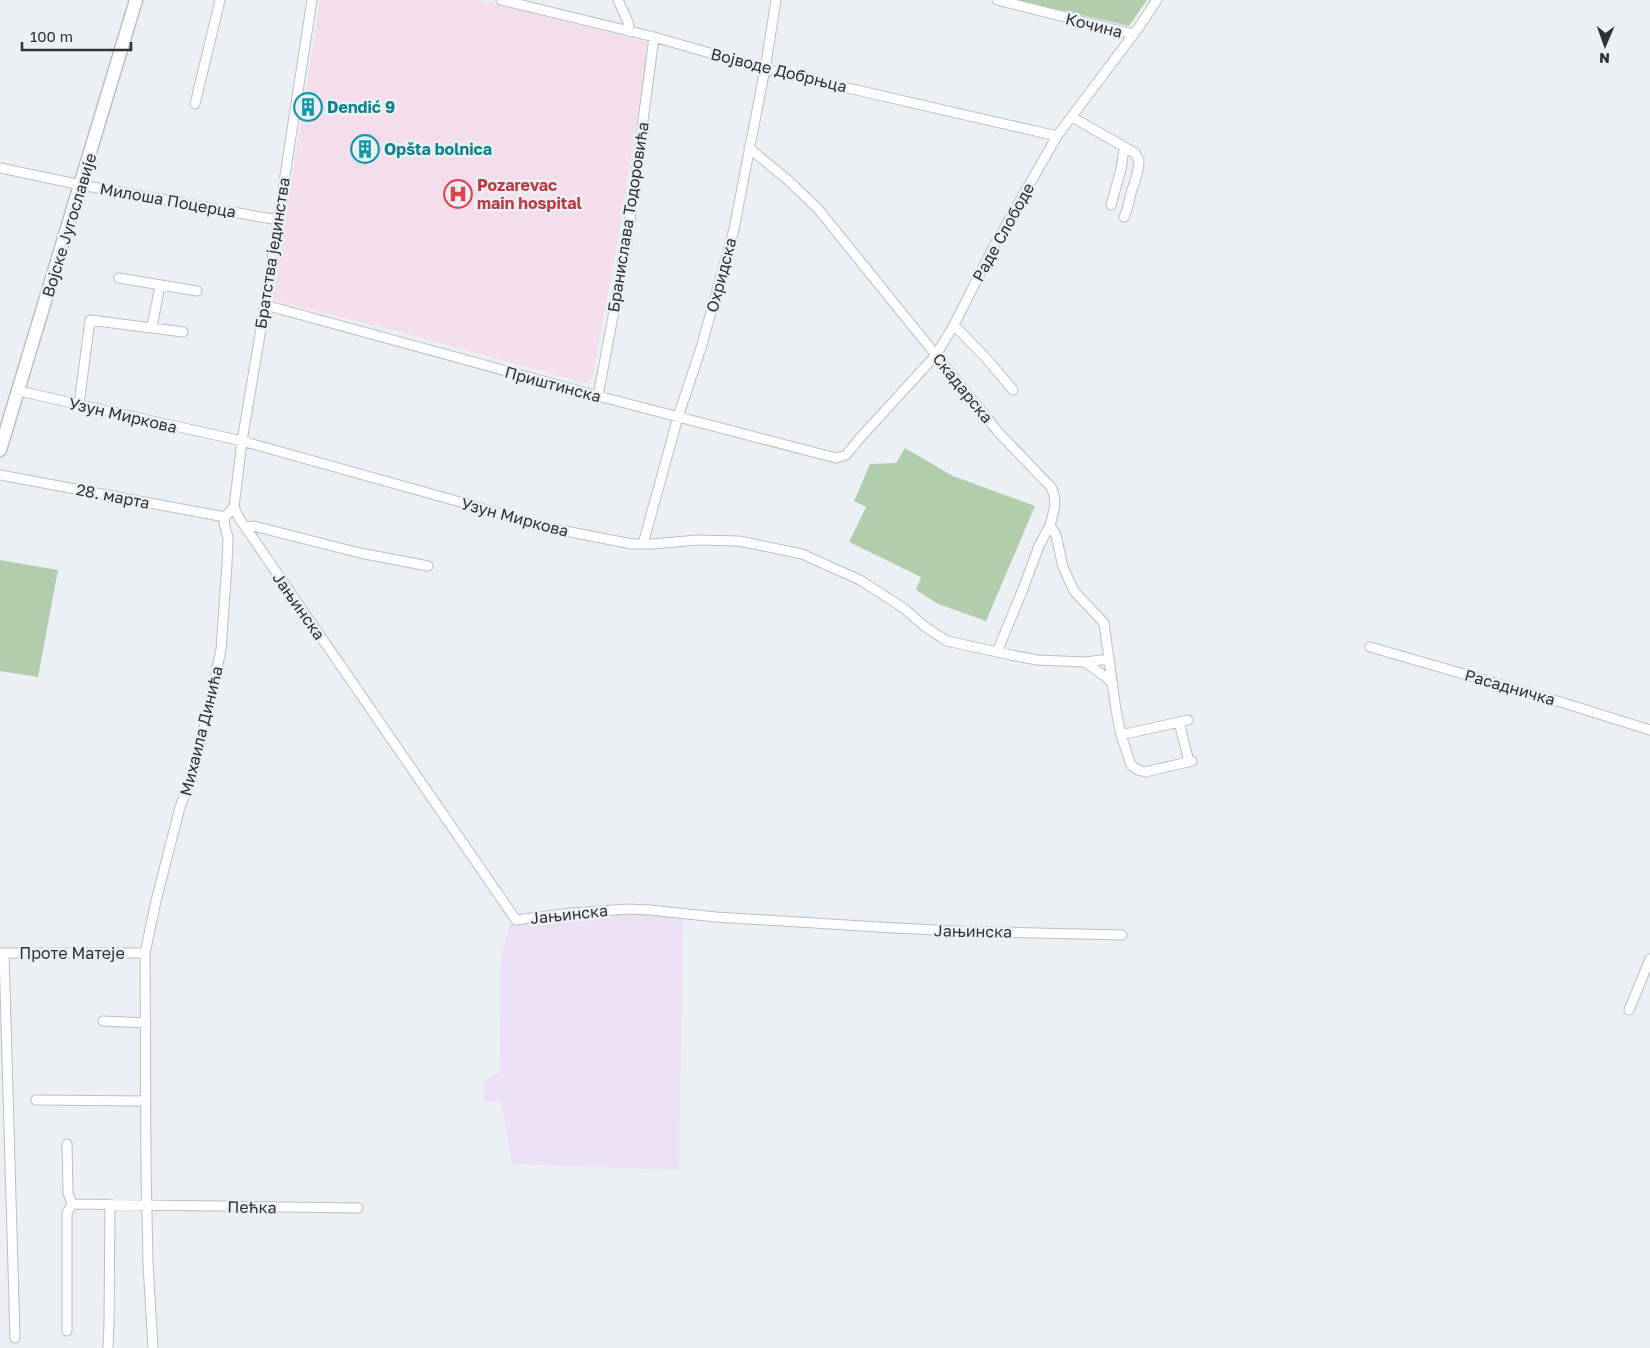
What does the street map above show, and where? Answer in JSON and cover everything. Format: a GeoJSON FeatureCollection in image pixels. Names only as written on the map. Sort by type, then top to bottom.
{"type":"FeatureCollection","features":[{"type":"Feature","properties":{"kind":"main road","name":"Војске Југославије"},"geometry":{"type":"LineString","coordinates":[[0,450],[136,0]]}},
{"type":"Feature","properties":{"kind":"street"},"geometry":{"type":"LineString","coordinates":[[195,104],[220,0]]}},
{"type":"Feature","properties":{"kind":"street","name":"Братства јединства"},"geometry":{"type":"LineString","coordinates":[[234,507],[242,441],[312,0]]}},
{"type":"Feature","properties":{"kind":"street","name":"Војводе Добрњца"},"geometry":{"type":"LineString","coordinates":[[502,0],[654,37],[765,69],[1057,136]]}},
{"type":"Feature","properties":{"kind":"street"},"geometry":{"type":"LineString","coordinates":[[618,0],[628,22],[630,32]]}},
{"type":"Feature","properties":{"kind":"street","name":"Охридска"},"geometry":{"type":"LineString","coordinates":[[643,544],[678,417],[701,348],[734,229],[765,69],[776,0]]}},
{"type":"Feature","properties":{"kind":"street","name":"Кочина"},"geometry":{"type":"LineString","coordinates":[[997,0],[1133,34]]}},
{"type":"Feature","properties":{"kind":"street","name":"Раде Слободе"},"geometry":{"type":"LineString","coordinates":[[842,457],[846,456],[860,438],[936,355],[954,325],[993,248],[1057,136],[1157,0]]}},
{"type":"Feature","properties":{"kind":"street","name":"Бранислава Тодоровића"},"geometry":{"type":"LineString","coordinates":[[598,396],[626,242],[654,37]]}},
{"type":"Feature","properties":{"kind":"street"},"geometry":{"type":"LineString","coordinates":[[1072,118],[1135,153],[1140,160],[1137,178],[1124,217]]}},
{"type":"Feature","properties":{"kind":"street","name":"Скадарска"},"geometry":{"type":"LineString","coordinates":[[749,148],[789,180],[818,209],[999,433],[1051,488],[1055,506],[1050,524]]}},
{"type":"Feature","properties":{"kind":"street"},"geometry":{"type":"LineString","coordinates":[[1111,205],[1121,169],[1124,148]]}},
{"type":"Feature","properties":{"kind":"street","name":"Милоша Поцерца"},"geometry":{"type":"LineString","coordinates":[[0,168],[81,185],[278,220]]}},
{"type":"Feature","properties":{"kind":"street"},"geometry":{"type":"LineString","coordinates":[[119,278],[197,291]]}},
{"type":"Feature","properties":{"kind":"street"},"geometry":{"type":"LineString","coordinates":[[152,327],[160,285]]}},
{"type":"Feature","properties":{"kind":"street","name":"Приштинска"},"geometry":{"type":"LineString","coordinates":[[265,305],[598,396],[836,458],[842,457]]}},
{"type":"Feature","properties":{"kind":"street"},"geometry":{"type":"LineString","coordinates":[[78,404],[90,320],[183,332]]}},
{"type":"Feature","properties":{"kind":"street"},"geometry":{"type":"LineString","coordinates":[[954,325],[986,358],[1013,390]]}},
{"type":"Feature","properties":{"kind":"street","name":"Узун Миркова"},"geometry":{"type":"LineString","coordinates":[[19,392],[242,441],[550,528],[632,544],[697,540],[739,541],[802,554],[860,580],[905,609],[924,626],[947,640],[1036,660],[1086,662],[1109,659]]}},
{"type":"Feature","properties":{"kind":"street","name":"28. марта"},"geometry":{"type":"LineString","coordinates":[[0,475],[225,517]]}},
{"type":"Feature","properties":{"kind":"street"},"geometry":{"type":"LineString","coordinates":[[225,517],[234,507]]}},
{"type":"Feature","properties":{"kind":"street","name":"Јањинска"},"geometry":{"type":"LineString","coordinates":[[234,507],[245,527],[516,920],[571,913],[628,909],[722,917],[922,929],[1122,935]]}},
{"type":"Feature","properties":{"kind":"street","name":"Михаила Динића"},"geometry":{"type":"LineString","coordinates":[[144,954],[180,807],[189,784],[202,737],[221,650],[228,564],[228,538],[224,523],[225,517]]}},
{"type":"Feature","properties":{"kind":"street"},"geometry":{"type":"LineString","coordinates":[[997,652],[1039,546],[1050,524]]}},
{"type":"Feature","properties":{"kind":"street"},"geometry":{"type":"LineString","coordinates":[[1050,524],[1056,535],[1063,567],[1074,591],[1104,623],[1116,710],[1121,735],[1130,765],[1145,772],[1191,761],[1184,721],[1121,735]]}},
{"type":"Feature","properties":{"kind":"street"},"geometry":{"type":"LineString","coordinates":[[245,527],[254,526],[360,553],[428,566]]}},
{"type":"Feature","properties":{"kind":"street","name":"Расадничка"},"geometry":{"type":"LineString","coordinates":[[1370,647],[1650,730]]}},
{"type":"Feature","properties":{"kind":"street"},"geometry":{"type":"LineString","coordinates":[[1086,662],[1113,684]]}},
{"type":"Feature","properties":{"kind":"street"},"geometry":{"type":"LineString","coordinates":[[2,953],[15,1338]]}},
{"type":"Feature","properties":{"kind":"street","name":"Проте Матеје"},"geometry":{"type":"LineString","coordinates":[[2,953],[144,954]]}},
{"type":"Feature","properties":{"kind":"street"},"geometry":{"type":"LineString","coordinates":[[144,954],[147,1206],[150,1315],[153,1348]]}},
{"type":"Feature","properties":{"kind":"street"},"geometry":{"type":"LineString","coordinates":[[1628,1010],[1650,959]]}},
{"type":"Feature","properties":{"kind":"street"},"geometry":{"type":"LineString","coordinates":[[102,1021],[146,1023]]}},
{"type":"Feature","properties":{"kind":"street"},"geometry":{"type":"LineString","coordinates":[[36,1100],[145,1101]]}},
{"type":"Feature","properties":{"kind":"street"},"geometry":{"type":"LineString","coordinates":[[67,1144],[68,1193],[72,1204],[67,1213],[67,1331]]}},
{"type":"Feature","properties":{"kind":"street","name":"Пећка"},"geometry":{"type":"LineString","coordinates":[[72,1204],[358,1208]]}},
{"type":"Feature","properties":{"kind":"street"},"geometry":{"type":"LineString","coordinates":[[108,1348],[110,1204]]}},
{"type":"Feature","properties":{"kind":"shaded area","name":"Pozarevac main hospital"},"geometry":{"type":"Polygon","coordinates":[[[320,0],[480,0],[649,43],[619,234],[592,379],[585,383],[400,332],[273,300],[320,0]]]}},
{"type":"Feature","properties":{"kind":"shaded area"},"geometry":{"type":"Polygon","coordinates":[[[631,912],[683,914],[679,1170],[512,1164],[501,1102],[483,1101],[485,1079],[500,1073],[501,957],[510,924],[572,916],[631,912]]]}},
{"type":"Feature","properties":{"kind":"green space"},"geometry":{"type":"Polygon","coordinates":[[[1017,0],[1147,0],[1129,26],[1017,0]]]}},
{"type":"Feature","properties":{"kind":"green space"},"geometry":{"type":"Polygon","coordinates":[[[905,448],[953,476],[1035,506],[986,621],[938,604],[916,590],[921,577],[849,542],[866,507],[854,501],[870,464],[896,463],[905,448]]]}},
{"type":"Feature","properties":{"kind":"green space"},"geometry":{"type":"Polygon","coordinates":[[[0,560],[58,570],[38,677],[0,671],[0,560]]]}},
{"type":"Feature","properties":{"kind":"place","name":"Dendić 9"},"geometry":{"type":"Point","coordinates":[308,107]}},
{"type":"Feature","properties":{"kind":"place","name":"Opšta bolnica"},"geometry":{"type":"Point","coordinates":[365,149]}},
{"type":"Feature","properties":{"kind":"place","name":"Pozarevac main hospital"},"geometry":{"type":"Point","coordinates":[458,194]}}]}
